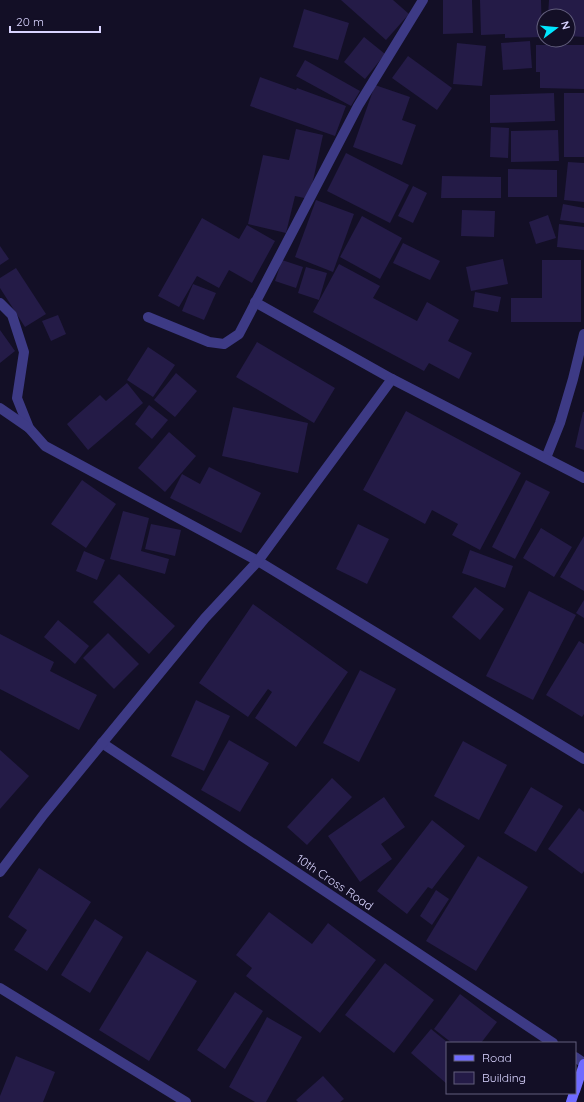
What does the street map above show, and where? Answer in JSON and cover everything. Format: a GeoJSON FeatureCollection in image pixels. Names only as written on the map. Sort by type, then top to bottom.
{"type":"FeatureCollection","features":[{"type":"Feature","properties":{"kind":"main road"},"geometry":{"type":"LineString","coordinates":[[576,1089],[584,1064]]}},
{"type":"Feature","properties":{"kind":"street"},"geometry":{"type":"LineString","coordinates":[[148,317],[209,342],[224,344],[239,334],[358,106],[423,0]]}},
{"type":"Feature","properties":{"kind":"street"},"geometry":{"type":"LineString","coordinates":[[0,302],[12,315],[24,352],[17,398],[29,428]]}},
{"type":"Feature","properties":{"kind":"street"},"geometry":{"type":"LineString","coordinates":[[256,302],[392,378],[584,478]]}},
{"type":"Feature","properties":{"kind":"street"},"geometry":{"type":"LineString","coordinates":[[546,458],[560,423],[584,334]]}},
{"type":"Feature","properties":{"kind":"street"},"geometry":{"type":"LineString","coordinates":[[0,872],[44,814],[205,618],[258,561],[392,378]]}},
{"type":"Feature","properties":{"kind":"street"},"geometry":{"type":"LineString","coordinates":[[0,408],[29,428],[45,446],[258,561],[584,759]]}},
{"type":"Feature","properties":{"kind":"street","name":"10th Cross Road"},"geometry":{"type":"LineString","coordinates":[[102,743],[551,1042]]}},
{"type":"Feature","properties":{"kind":"street"},"geometry":{"type":"LineString","coordinates":[[0,988],[186,1102]]}},
{"type":"Feature","properties":{"kind":"building"},"geometry":{"type":"Polygon","coordinates":[[[341,0],[393,0],[409,14],[386,40],[341,0]]]}},
{"type":"Feature","properties":{"kind":"building"},"geometry":{"type":"Polygon","coordinates":[[[443,0],[472,0],[473,33],[443,34],[443,0]]]}},
{"type":"Feature","properties":{"kind":"building"},"geometry":{"type":"Polygon","coordinates":[[[480,0],[541,0],[541,8],[536,8],[536,37],[505,38],[505,34],[481,35],[480,0]]]}},
{"type":"Feature","properties":{"kind":"building"},"geometry":{"type":"Polygon","coordinates":[[[549,0],[584,0],[584,37],[576,36],[576,8],[548,8],[549,0]]]}},
{"type":"Feature","properties":{"kind":"building"},"geometry":{"type":"Polygon","coordinates":[[[304,9],[349,23],[338,60],[293,47],[304,9]]]}},
{"type":"Feature","properties":{"kind":"building"},"geometry":{"type":"Polygon","coordinates":[[[364,37],[385,54],[365,79],[344,62],[364,37]]]}},
{"type":"Feature","properties":{"kind":"building"},"geometry":{"type":"Polygon","coordinates":[[[530,41],[532,68],[503,70],[501,43],[530,41]]]}},
{"type":"Feature","properties":{"kind":"building"},"geometry":{"type":"Polygon","coordinates":[[[457,43],[486,46],[482,86],[453,84],[457,43]]]}},
{"type":"Feature","properties":{"kind":"building"},"geometry":{"type":"Polygon","coordinates":[[[576,45],[584,45],[584,89],[540,88],[540,72],[536,72],[536,48],[576,48],[576,45]]]}},
{"type":"Feature","properties":{"kind":"building"},"geometry":{"type":"Polygon","coordinates":[[[408,56],[452,88],[437,110],[392,78],[408,56]]]}},
{"type":"Feature","properties":{"kind":"building"},"geometry":{"type":"Polygon","coordinates":[[[305,60],[360,91],[351,106],[296,76],[305,60]]]}},
{"type":"Feature","properties":{"kind":"building"},"geometry":{"type":"Polygon","coordinates":[[[260,77],[296,90],[297,88],[346,106],[335,136],[250,106],[260,77]]]}},
{"type":"Feature","properties":{"kind":"building"},"geometry":{"type":"Polygon","coordinates":[[[375,85],[410,97],[402,120],[416,125],[402,165],[353,147],[375,85]]]}},
{"type":"Feature","properties":{"kind":"building"},"geometry":{"type":"Polygon","coordinates":[[[554,93],[555,121],[490,123],[490,95],[554,93]]]}},
{"type":"Feature","properties":{"kind":"building"},"geometry":{"type":"Polygon","coordinates":[[[564,93],[584,93],[584,157],[564,157],[564,93]]]}},
{"type":"Feature","properties":{"kind":"building"},"geometry":{"type":"Polygon","coordinates":[[[491,127],[509,128],[508,158],[490,157],[491,127]]]}},
{"type":"Feature","properties":{"kind":"building"},"geometry":{"type":"Polygon","coordinates":[[[296,129],[323,135],[309,199],[295,196],[286,233],[248,224],[263,155],[289,160],[296,129]]]}},
{"type":"Feature","properties":{"kind":"building"},"geometry":{"type":"Polygon","coordinates":[[[558,130],[559,161],[511,162],[511,131],[558,130]]]}},
{"type":"Feature","properties":{"kind":"building"},"geometry":{"type":"Polygon","coordinates":[[[346,153],[409,185],[390,223],[327,191],[346,153]]]}},
{"type":"Feature","properties":{"kind":"building"},"geometry":{"type":"Polygon","coordinates":[[[568,162],[584,163],[584,202],[564,200],[568,162]]]}},
{"type":"Feature","properties":{"kind":"building"},"geometry":{"type":"Polygon","coordinates":[[[508,169],[557,170],[557,197],[508,197],[508,169]]]}},
{"type":"Feature","properties":{"kind":"building"},"geometry":{"type":"Polygon","coordinates":[[[442,176],[501,177],[501,198],[441,198],[442,176]]]}},
{"type":"Feature","properties":{"kind":"building"},"geometry":{"type":"Polygon","coordinates":[[[413,186],[427,193],[413,223],[398,216],[413,186]]]}},
{"type":"Feature","properties":{"kind":"building"},"geometry":{"type":"Polygon","coordinates":[[[316,200],[354,214],[333,272],[295,257],[316,200]]]}},
{"type":"Feature","properties":{"kind":"building"},"geometry":{"type":"Polygon","coordinates":[[[563,204],[584,208],[584,223],[560,220],[563,204]]]}},
{"type":"Feature","properties":{"kind":"building"},"geometry":{"type":"Polygon","coordinates":[[[462,210],[495,211],[494,237],[461,236],[462,210]]]}},
{"type":"Feature","properties":{"kind":"building"},"geometry":{"type":"Polygon","coordinates":[[[548,215],[556,238],[536,244],[529,222],[548,215]]]}},
{"type":"Feature","properties":{"kind":"building"},"geometry":{"type":"Polygon","coordinates":[[[362,216],[402,238],[380,279],[340,257],[362,216]]]}},
{"type":"Feature","properties":{"kind":"building"},"geometry":{"type":"Polygon","coordinates":[[[202,218],[239,239],[247,225],[275,241],[252,283],[229,270],[219,288],[197,276],[179,307],[158,296],[202,218]]]}},
{"type":"Feature","properties":{"kind":"building"},"geometry":{"type":"Polygon","coordinates":[[[559,224],[584,227],[584,250],[557,247],[559,224]]]}},
{"type":"Feature","properties":{"kind":"building"},"geometry":{"type":"Polygon","coordinates":[[[403,243],[440,261],[430,280],[393,263],[403,243]]]}},
{"type":"Feature","properties":{"kind":"building"},"geometry":{"type":"Polygon","coordinates":[[[0,246],[9,259],[0,265],[0,246]]]}},
{"type":"Feature","properties":{"kind":"building"},"geometry":{"type":"Polygon","coordinates":[[[503,259],[508,284],[471,291],[466,267],[503,259]]]}},
{"type":"Feature","properties":{"kind":"building"},"geometry":{"type":"Polygon","coordinates":[[[282,260],[303,267],[296,288],[275,281],[282,260]]]}},
{"type":"Feature","properties":{"kind":"building"},"geometry":{"type":"Polygon","coordinates":[[[542,260],[581,260],[581,322],[511,322],[511,298],[542,298],[542,260]]]}},
{"type":"Feature","properties":{"kind":"building"},"geometry":{"type":"Polygon","coordinates":[[[339,264],[380,286],[373,298],[417,321],[427,302],[459,320],[448,341],[472,353],[459,379],[429,363],[424,371],[313,312],[339,264]]]}},
{"type":"Feature","properties":{"kind":"building"},"geometry":{"type":"Polygon","coordinates":[[[306,267],[327,273],[319,300],[298,293],[306,267]]]}},
{"type":"Feature","properties":{"kind":"building"},"geometry":{"type":"Polygon","coordinates":[[[16,268],[46,314],[25,327],[0,288],[0,278],[16,268]]]}},
{"type":"Feature","properties":{"kind":"building"},"geometry":{"type":"Polygon","coordinates":[[[193,284],[216,293],[204,320],[182,311],[193,284]]]}},
{"type":"Feature","properties":{"kind":"building"},"geometry":{"type":"Polygon","coordinates":[[[475,292],[501,297],[498,312],[473,307],[475,292]]]}},
{"type":"Feature","properties":{"kind":"building"},"geometry":{"type":"Polygon","coordinates":[[[58,315],[66,334],[51,341],[42,321],[58,315]]]}},
{"type":"Feature","properties":{"kind":"building"},"geometry":{"type":"Polygon","coordinates":[[[0,330],[15,351],[0,363],[0,330]]]}},
{"type":"Feature","properties":{"kind":"building"},"geometry":{"type":"Polygon","coordinates":[[[257,342],[335,388],[314,423],[236,377],[257,342]]]}},
{"type":"Feature","properties":{"kind":"building"},"geometry":{"type":"Polygon","coordinates":[[[148,347],[175,365],[153,397],[127,380],[148,347]]]}},
{"type":"Feature","properties":{"kind":"building"},"geometry":{"type":"Polygon","coordinates":[[[176,373],[197,391],[175,417],[154,400],[176,373]]]}},
{"type":"Feature","properties":{"kind":"building"},"geometry":{"type":"Polygon","coordinates":[[[127,383],[143,403],[88,450],[67,424],[100,395],[106,401],[127,383]]]}},
{"type":"Feature","properties":{"kind":"building"},"geometry":{"type":"Polygon","coordinates":[[[149,405],[168,420],[152,439],[135,424],[149,405]]]}},
{"type":"Feature","properties":{"kind":"building"},"geometry":{"type":"Polygon","coordinates":[[[233,407],[308,423],[298,473],[222,456],[233,407]]]}},
{"type":"Feature","properties":{"kind":"building"},"geometry":{"type":"Polygon","coordinates":[[[406,411],[521,473],[480,550],[452,535],[458,524],[432,510],[425,524],[363,490],[406,411]]]}},
{"type":"Feature","properties":{"kind":"building"},"geometry":{"type":"Polygon","coordinates":[[[584,412],[584,450],[575,447],[584,412]]]}},
{"type":"Feature","properties":{"kind":"building"},"geometry":{"type":"Polygon","coordinates":[[[169,432],[196,456],[165,492],[138,468],[169,432]]]}},
{"type":"Feature","properties":{"kind":"building"},"geometry":{"type":"Polygon","coordinates":[[[209,467],[261,493],[241,533],[170,498],[182,474],[200,484],[209,467]]]}},
{"type":"Feature","properties":{"kind":"building"},"geometry":{"type":"Polygon","coordinates":[[[82,480],[116,504],[86,548],[51,524],[82,480]]]}},
{"type":"Feature","properties":{"kind":"building"},"geometry":{"type":"Polygon","coordinates":[[[526,480],[550,492],[515,559],[492,547],[526,480]]]}},
{"type":"Feature","properties":{"kind":"building"},"geometry":{"type":"Polygon","coordinates":[[[123,511],[149,518],[141,551],[169,559],[165,574],[110,559],[123,511]]]}},
{"type":"Feature","properties":{"kind":"building"},"geometry":{"type":"Polygon","coordinates":[[[151,524],[181,530],[175,556],[145,549],[151,524]]]}},
{"type":"Feature","properties":{"kind":"building"},"geometry":{"type":"Polygon","coordinates":[[[358,524],[389,539],[367,584],[336,569],[358,524]]]}},
{"type":"Feature","properties":{"kind":"building"},"geometry":{"type":"Polygon","coordinates":[[[541,528],[572,547],[554,577],[523,558],[541,528]]]}},
{"type":"Feature","properties":{"kind":"building"},"geometry":{"type":"Polygon","coordinates":[[[584,536],[584,591],[560,577],[584,536]]]}},
{"type":"Feature","properties":{"kind":"building"},"geometry":{"type":"Polygon","coordinates":[[[470,550],[513,566],[505,588],[462,573],[470,550]]]}},
{"type":"Feature","properties":{"kind":"building"},"geometry":{"type":"Polygon","coordinates":[[[84,551],[105,560],[97,580],[76,571],[84,551]]]}},
{"type":"Feature","properties":{"kind":"building"},"geometry":{"type":"Polygon","coordinates":[[[119,574],[175,626],[149,654],[93,602],[119,574]]]}},
{"type":"Feature","properties":{"kind":"building"},"geometry":{"type":"Polygon","coordinates":[[[475,587],[504,609],[480,640],[452,617],[475,587]]]}},
{"type":"Feature","properties":{"kind":"building"},"geometry":{"type":"Polygon","coordinates":[[[529,591],[576,615],[533,700],[486,676],[529,591]]]}},
{"type":"Feature","properties":{"kind":"building"},"geometry":{"type":"Polygon","coordinates":[[[584,600],[584,618],[576,613],[584,600]]]}},
{"type":"Feature","properties":{"kind":"building"},"geometry":{"type":"Polygon","coordinates":[[[253,604],[348,672],[296,747],[255,718],[272,692],[268,689],[248,717],[199,683],[253,604]]]}},
{"type":"Feature","properties":{"kind":"building"},"geometry":{"type":"Polygon","coordinates":[[[58,620],[89,646],[75,664],[44,637],[58,620]]]}},
{"type":"Feature","properties":{"kind":"building"},"geometry":{"type":"Polygon","coordinates":[[[108,633],[139,664],[114,689],[83,658],[108,633]]]}},
{"type":"Feature","properties":{"kind":"building"},"geometry":{"type":"Polygon","coordinates":[[[0,634],[54,662],[50,671],[97,695],[79,730],[0,689],[0,634]]]}},
{"type":"Feature","properties":{"kind":"building"},"geometry":{"type":"Polygon","coordinates":[[[579,641],[584,644],[584,714],[582,717],[546,695],[579,641]]]}},
{"type":"Feature","properties":{"kind":"building"},"geometry":{"type":"Polygon","coordinates":[[[360,670],[396,689],[359,762],[323,743],[360,670]]]}},
{"type":"Feature","properties":{"kind":"building"},"geometry":{"type":"Polygon","coordinates":[[[196,700],[230,716],[204,771],[171,756],[196,700]]]}},
{"type":"Feature","properties":{"kind":"building"},"geometry":{"type":"Polygon","coordinates":[[[229,740],[269,763],[240,812],[201,790],[229,740]]]}},
{"type":"Feature","properties":{"kind":"building"},"geometry":{"type":"Polygon","coordinates":[[[463,741],[507,765],[479,820],[434,796],[463,741]]]}},
{"type":"Feature","properties":{"kind":"building"},"geometry":{"type":"Polygon","coordinates":[[[0,750],[29,776],[0,809],[0,750]]]}},
{"type":"Feature","properties":{"kind":"building"},"geometry":{"type":"Polygon","coordinates":[[[332,778],[352,797],[307,845],[287,827],[332,778]]]}},
{"type":"Feature","properties":{"kind":"building"},"geometry":{"type":"Polygon","coordinates":[[[531,787],[563,806],[536,852],[504,833],[531,787]]]}},
{"type":"Feature","properties":{"kind":"building"},"geometry":{"type":"Polygon","coordinates":[[[384,797],[405,827],[381,844],[392,859],[360,882],[328,836],[384,797]]]}},
{"type":"Feature","properties":{"kind":"building"},"geometry":{"type":"Polygon","coordinates":[[[579,808],[584,812],[584,871],[582,874],[548,849],[579,808]]]}},
{"type":"Feature","properties":{"kind":"building"},"geometry":{"type":"Polygon","coordinates":[[[432,820],[465,846],[432,889],[428,887],[407,914],[377,891],[432,820]]]}},
{"type":"Feature","properties":{"kind":"building"},"geometry":{"type":"Polygon","coordinates":[[[478,856],[528,887],[476,971],[426,941],[478,856]]]}},
{"type":"Feature","properties":{"kind":"building"},"geometry":{"type":"Polygon","coordinates":[[[39,868],[91,902],[47,971],[14,950],[27,930],[8,917],[39,868]]]}},
{"type":"Feature","properties":{"kind":"building"},"geometry":{"type":"Polygon","coordinates":[[[436,890],[449,899],[432,925],[420,916],[436,890]]]}},
{"type":"Feature","properties":{"kind":"building"},"geometry":{"type":"Polygon","coordinates":[[[269,912],[312,944],[328,923],[376,960],[320,1033],[246,976],[252,968],[236,955],[269,912]]]}},
{"type":"Feature","properties":{"kind":"building"},"geometry":{"type":"Polygon","coordinates":[[[95,919],[123,937],[90,993],[61,975],[95,919]]]}},
{"type":"Feature","properties":{"kind":"building"},"geometry":{"type":"Polygon","coordinates":[[[147,951],[197,981],[149,1061],[99,1030],[147,951]]]}},
{"type":"Feature","properties":{"kind":"building"},"geometry":{"type":"Polygon","coordinates":[[[385,963],[434,1000],[394,1053],[345,1015],[385,963]]]}},
{"type":"Feature","properties":{"kind":"building"},"geometry":{"type":"Polygon","coordinates":[[[235,992],[263,1011],[225,1069],[197,1050],[235,992]]]}},
{"type":"Feature","properties":{"kind":"building"},"geometry":{"type":"Polygon","coordinates":[[[460,994],[497,1022],[482,1042],[451,1042],[434,1029],[460,994]]]}},
{"type":"Feature","properties":{"kind":"building"},"geometry":{"type":"Polygon","coordinates":[[[267,1017],[302,1037],[266,1102],[255,1102],[229,1087],[267,1017]]]}},
{"type":"Feature","properties":{"kind":"building"},"geometry":{"type":"Polygon","coordinates":[[[431,1029],[447,1042],[446,1083],[411,1053],[431,1029]]]}},
{"type":"Feature","properties":{"kind":"building"},"geometry":{"type":"Polygon","coordinates":[[[16,1056],[55,1072],[43,1102],[0,1102],[0,1096],[16,1056]]]}},
{"type":"Feature","properties":{"kind":"building"},"geometry":{"type":"Polygon","coordinates":[[[323,1076],[344,1099],[340,1102],[298,1102],[296,1100],[323,1076]]]}}]}
